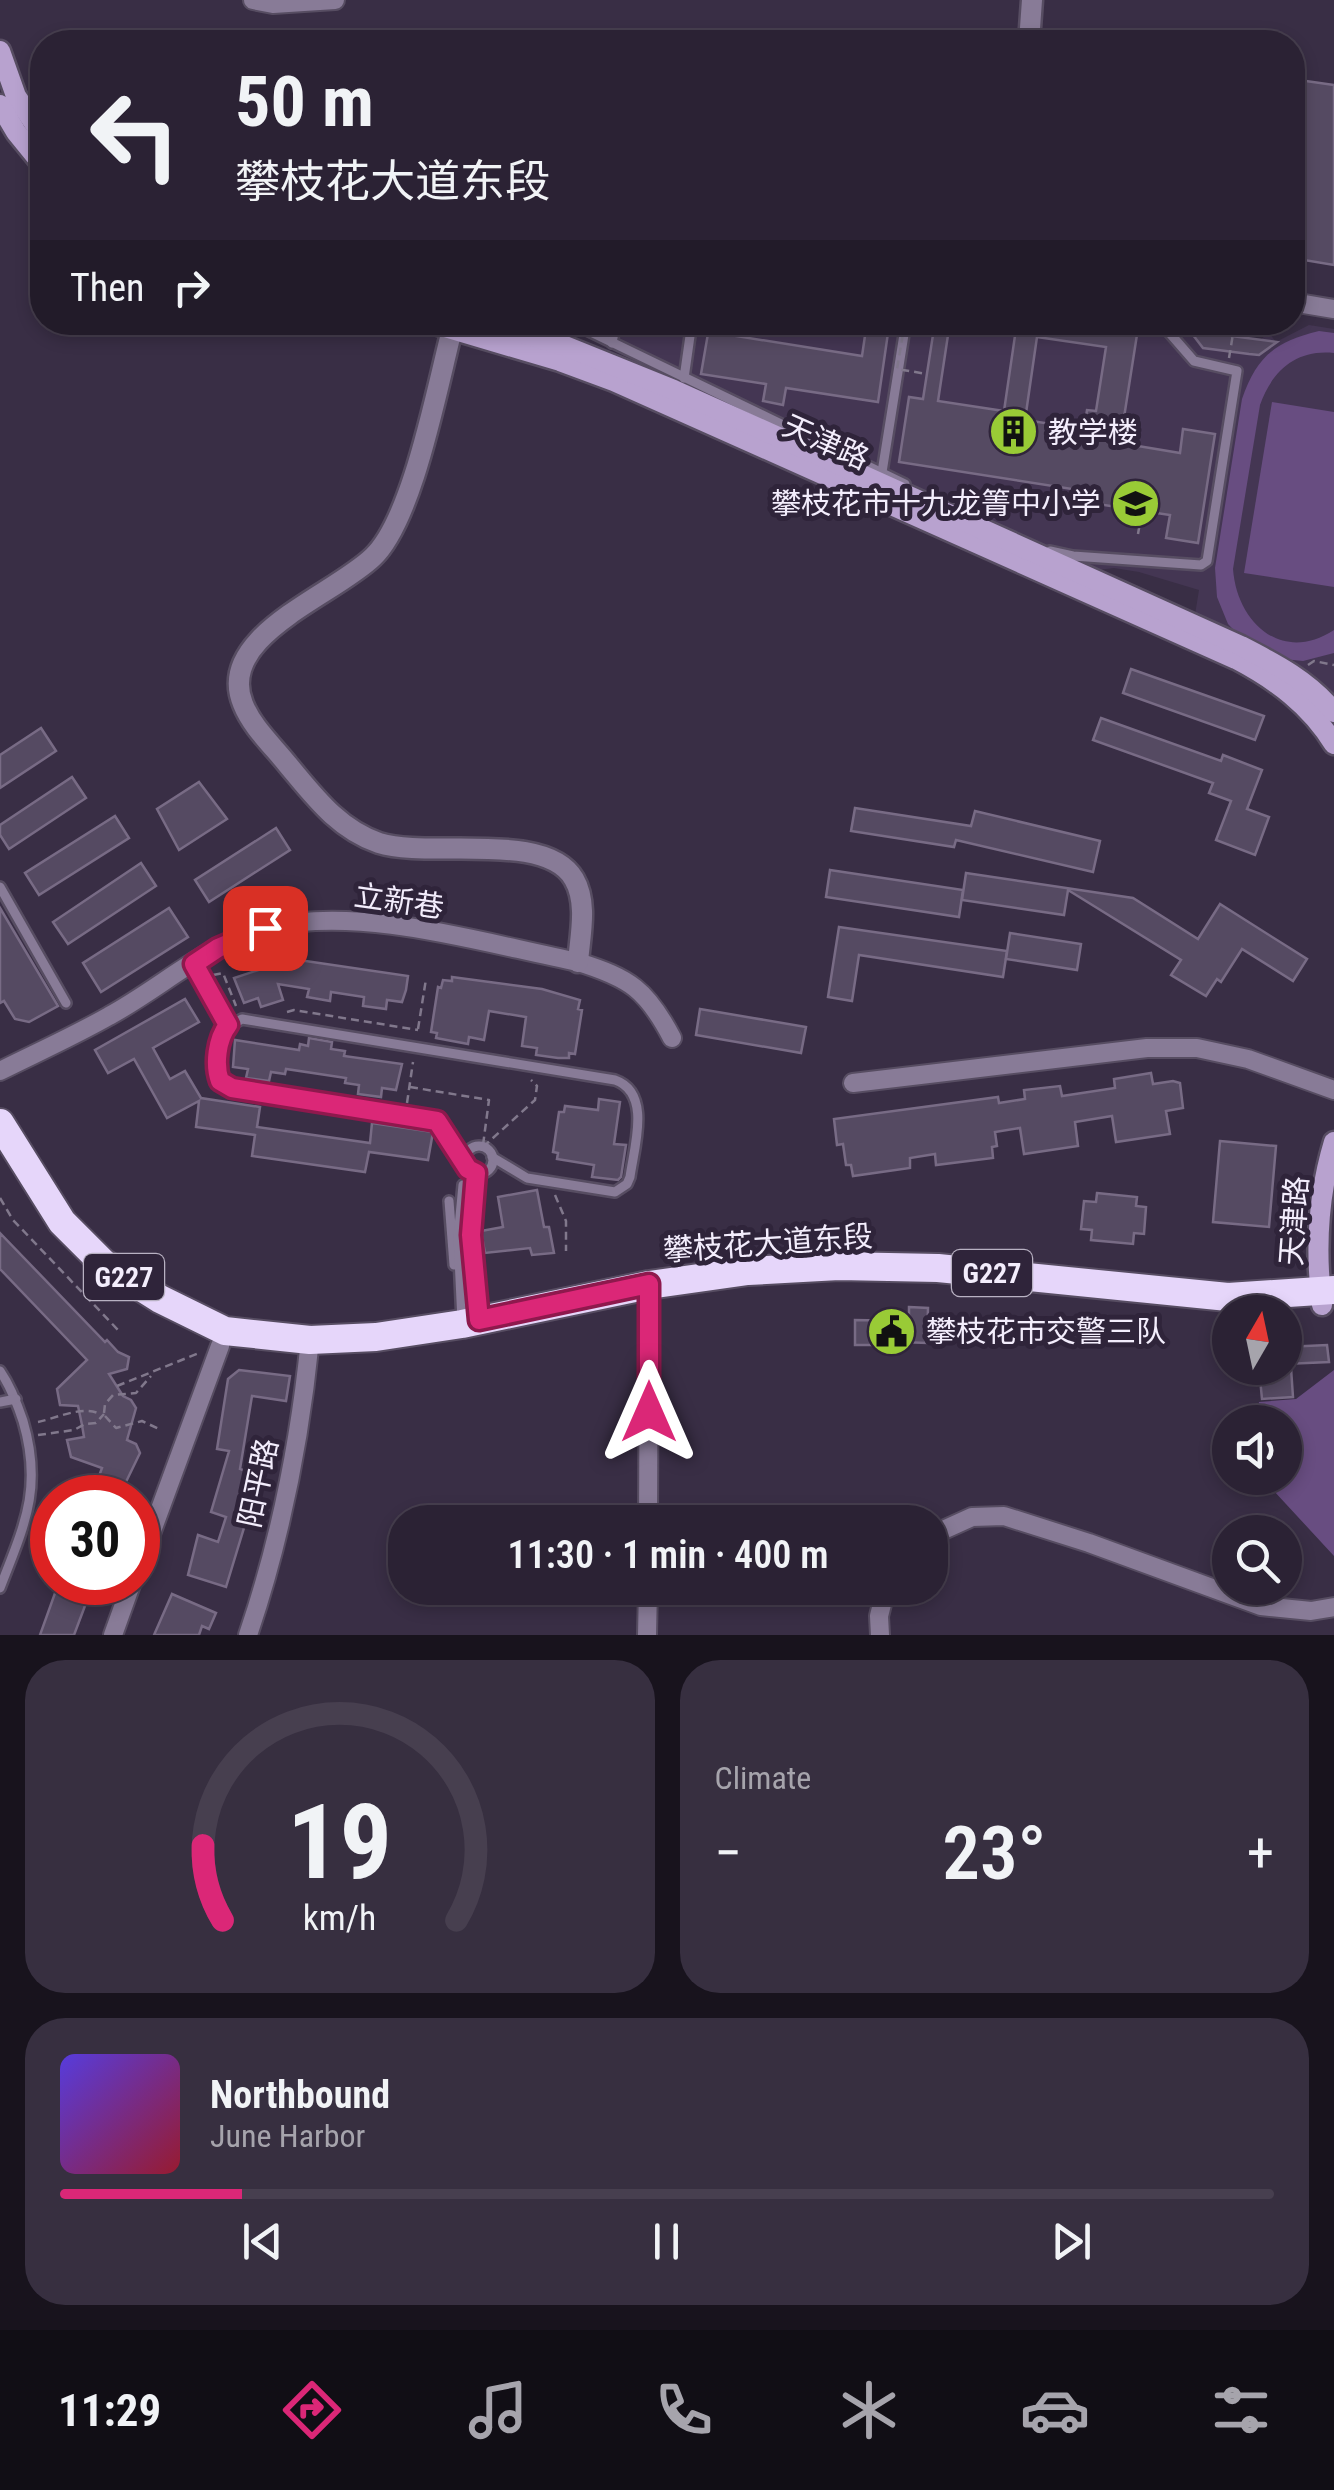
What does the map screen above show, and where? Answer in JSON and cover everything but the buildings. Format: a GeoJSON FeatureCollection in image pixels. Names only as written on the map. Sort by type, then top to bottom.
{"type":"FeatureCollection","features":[{"type":"Feature","properties":{"kind":"highway","name":"攀枝花大道东段"},"geometry":{"type":"LineString","coordinates":[[0,1124],[62,1222],[103,1263],[160,1300],[225,1331],[309,1348],[649,1293]]}},
{"type":"Feature","properties":{"kind":"highway","name":"攀枝花大道东段"},"geometry":{"type":"LineString","coordinates":[[0,1153],[52,1236],[93,1277],[149,1314],[220,1346],[309,1348],[472,1337],[748,1272],[839,1266],[938,1268],[1228,1297],[1328,1297]]}},
{"type":"Feature","properties":{"kind":"main road"},"geometry":{"type":"LineString","coordinates":[[0,51],[16,96],[30,117]]}},
{"type":"Feature","properties":{"kind":"main road"},"geometry":{"type":"LineString","coordinates":[[0,104],[30,147]]}},
{"type":"Feature","properties":{"kind":"main road","name":"天津路"},"geometry":{"type":"LineString","coordinates":[[481,335],[614,381],[1236,659],[1262,672],[1298,700],[1334,744]]}},
{"type":"Feature","properties":{"kind":"main road"},"geometry":{"type":"LineString","coordinates":[[529,335],[674,390],[1226,639],[1291,673],[1310,686],[1334,712]]}},
{"type":"Feature","properties":{"kind":"main road","name":"天津路"},"geometry":{"type":"LineString","coordinates":[[1328,1297],[1321,1191],[1334,1142]]}},
{"type":"Feature","properties":{"kind":"street"},"geometry":{"type":"LineString","coordinates":[[253,0],[273,4],[334,0]]}},
{"type":"Feature","properties":{"kind":"street"},"geometry":{"type":"LineString","coordinates":[[1029,30],[1032,0]]}},
{"type":"Feature","properties":{"kind":"street"},"geometry":{"type":"LineString","coordinates":[[1305,304],[1334,309]]}},
{"type":"Feature","properties":{"kind":"street"},"geometry":{"type":"LineString","coordinates":[[451,335],[398,522],[377,554],[346,581],[271,628],[252,645],[242,662],[240,694],[256,726],[326,810],[350,829],[378,842],[408,849],[513,851],[537,854],[559,863],[574,880],[582,907],[578,962]]}},
{"type":"Feature","properties":{"kind":"street","name":"立新巷"},"geometry":{"type":"LineString","coordinates":[[0,1071],[198,972],[218,948],[265,928],[310,920],[362,919],[578,962],[613,973],[636,986],[656,1008],[672,1038]]}},
{"type":"Feature","properties":{"kind":"street"},"geometry":{"type":"LineString","coordinates":[[853,1083],[1146,1048],[1197,1048],[1248,1059],[1334,1090]]}},
{"type":"Feature","properties":{"kind":"street"},"geometry":{"type":"LineString","coordinates":[[648,1505],[649,1293]]}},
{"type":"Feature","properties":{"kind":"street"},"geometry":{"type":"LineString","coordinates":[[160,1508],[220,1346]]}},
{"type":"Feature","properties":{"kind":"street","name":"阳平路"},"geometry":{"type":"LineString","coordinates":[[248,1635],[268,1570],[305,1396],[309,1348]]}},
{"type":"Feature","properties":{"kind":"street"},"geometry":{"type":"LineString","coordinates":[[948,1528],[972,1517],[1004,1516],[1261,1606],[1311,1611],[1334,1606]]}},
{"type":"Feature","properties":{"kind":"street"},"geometry":{"type":"LineString","coordinates":[[113,1635],[124,1605]]}},
{"type":"Feature","properties":{"kind":"street"},"geometry":{"type":"LineString","coordinates":[[647,1635],[648,1605]]}},
{"type":"Feature","properties":{"kind":"street"},"geometry":{"type":"LineString","coordinates":[[880,1635],[882,1605]]}},
{"type":"Feature","properties":{"kind":"lane"},"geometry":{"type":"LineString","coordinates":[[596,335],[1020,541],[1073,556],[1202,565],[1207,560],[1237,371],[1194,361],[1171,335]]}},
{"type":"Feature","properties":{"kind":"lane"},"geometry":{"type":"LineString","coordinates":[[612,343],[614,335]]}},
{"type":"Feature","properties":{"kind":"lane"},"geometry":{"type":"LineString","coordinates":[[684,378],[690,335]]}},
{"type":"Feature","properties":{"kind":"lane"},"geometry":{"type":"LineString","coordinates":[[882,472],[906,335]]}},
{"type":"Feature","properties":{"kind":"lane"},"geometry":{"type":"LineString","coordinates":[[0,887],[66,1004]]}},
{"type":"Feature","properties":{"kind":"lane"},"geometry":{"type":"LineString","coordinates":[[198,972],[228,1025]]}},
{"type":"Feature","properties":{"kind":"lane"},"geometry":{"type":"LineString","coordinates":[[466,1166],[469,1150],[482,1146],[514,1172],[542,1182],[615,1192],[627,1184],[638,1120],[631,1089],[614,1080],[242,1019],[228,1025],[222,1035],[216,1068],[225,1086],[430,1118],[441,1125],[466,1166],[476,1173],[488,1170],[492,1156]]}},
{"type":"Feature","properties":{"kind":"lane"},"geometry":{"type":"LineString","coordinates":[[470,1322],[476,1173]]}},
{"type":"Feature","properties":{"kind":"lane"},"geometry":{"type":"LineString","coordinates":[[458,1288],[462,1185]]}},
{"type":"Feature","properties":{"kind":"lane"},"geometry":{"type":"LineString","coordinates":[[449,1201],[451,1248],[458,1288],[470,1322]]}},
{"type":"Feature","properties":{"kind":"lane"},"geometry":{"type":"LineString","coordinates":[[0,1371],[16,1399],[34,1474],[31,1504],[0,1588]]}},
{"type":"Feature","properties":{"kind":"lane"},"geometry":{"type":"LineString","coordinates":[[0,1402],[16,1399]]}},
{"type":"Feature","properties":{"kind":"path"},"geometry":{"type":"LineString","coordinates":[[905,335],[897,369],[927,374]]}},
{"type":"Feature","properties":{"kind":"path"},"geometry":{"type":"LineString","coordinates":[[1228,370],[1233,335]]}},
{"type":"Feature","properties":{"kind":"path"},"geometry":{"type":"LineString","coordinates":[[1138,534],[1142,511]]}},
{"type":"Feature","properties":{"kind":"path"},"geometry":{"type":"LineString","coordinates":[[1309,669],[1310,662],[1334,665]]}},
{"type":"Feature","properties":{"kind":"path"},"geometry":{"type":"LineString","coordinates":[[198,972],[223,972],[242,1019]]}},
{"type":"Feature","properties":{"kind":"path"},"geometry":{"type":"LineString","coordinates":[[257,1021],[294,1010],[418,1030]]}},
{"type":"Feature","properties":{"kind":"path"},"geometry":{"type":"LineString","coordinates":[[482,1146],[534,1100],[536,1086],[525,1077]]}},
{"type":"Feature","properties":{"kind":"path"},"geometry":{"type":"LineString","coordinates":[[410,1087],[489,1100],[482,1146]]}},
{"type":"Feature","properties":{"kind":"path"},"geometry":{"type":"LineString","coordinates":[[542,1182],[563,1211],[566,1251]]}},
{"type":"Feature","properties":{"kind":"path"},"geometry":{"type":"LineString","coordinates":[[0,1198],[13,1220],[120,1331]]}},
{"type":"Feature","properties":{"kind":"path"},"geometry":{"type":"LineString","coordinates":[[117,1386],[220,1346]]}},
{"type":"Feature","properties":{"kind":"path"},"geometry":{"type":"LineString","coordinates":[[28,1437],[96,1423],[113,1395],[136,1393],[152,1374]]}},
{"type":"Feature","properties":{"kind":"path"},"geometry":{"type":"LineString","coordinates":[[24,1425],[70,1412],[94,1410],[116,1428],[142,1422],[159,1429]]}},
{"type":"Feature","properties":{"kind":"shaded area","name":"攀枝花市十九龙箐中小学"},"geometry":{"type":"Polygon","coordinates":[[[1309,325],[1334,329],[1334,696],[1325,687],[1194,621],[1199,590],[1114,568],[1082,572],[582,335],[1221,335],[1260,340],[1271,335],[1276,342],[1290,335],[1305,335],[1309,325]]]}},
{"type":"Feature","properties":{"kind":"shaded area"},"geometry":{"type":"Polygon","coordinates":[[[1319,331],[1334,333],[1334,353],[1308,355],[1287,365],[1271,382],[1260,405],[1233,569],[1243,606],[1266,632],[1280,640],[1297,642],[1334,630],[1334,653],[1303,661],[1274,658],[1248,645],[1228,624],[1217,597],[1215,568],[1242,399],[1248,384],[1261,361],[1279,346],[1319,331]]]}},
{"type":"Feature","properties":{"kind":"shaded area"},"geometry":{"type":"Polygon","coordinates":[[[1272,402],[1334,412],[1334,587],[1244,573],[1272,402]]]}},
{"type":"Feature","properties":{"kind":"shaded area"},"geometry":{"type":"Polygon","coordinates":[[[1334,1370],[1334,1556],[1302,1521],[1302,1515],[1296,1515],[1278,1495],[1302,1495],[1302,1405],[1258,1405],[1296,1399],[1334,1370]]]}},
{"type":"Feature","properties":{"kind":"place","name":"教学楼"},"geometry":{"type":"Point","coordinates":[1013,432]}},
{"type":"Feature","properties":{"kind":"place","name":"攀枝花市十九龙箐中小学"},"geometry":{"type":"Point","coordinates":[1136,503]}},
{"type":"Feature","properties":{"kind":"place","name":"攀枝花市交警三队"},"geometry":{"type":"Point","coordinates":[891,1331]}},
{"type":"Feature","properties":{"kind":"route"},"geometry":{"type":"LineString","coordinates":[[265,928],[218,948],[194,964],[228,1025],[222,1035],[216,1068],[220,1081],[232,1088],[437,1121],[468,1169],[476,1173],[471,1235],[479,1320],[649,1284],[649,1412]]}}]}
